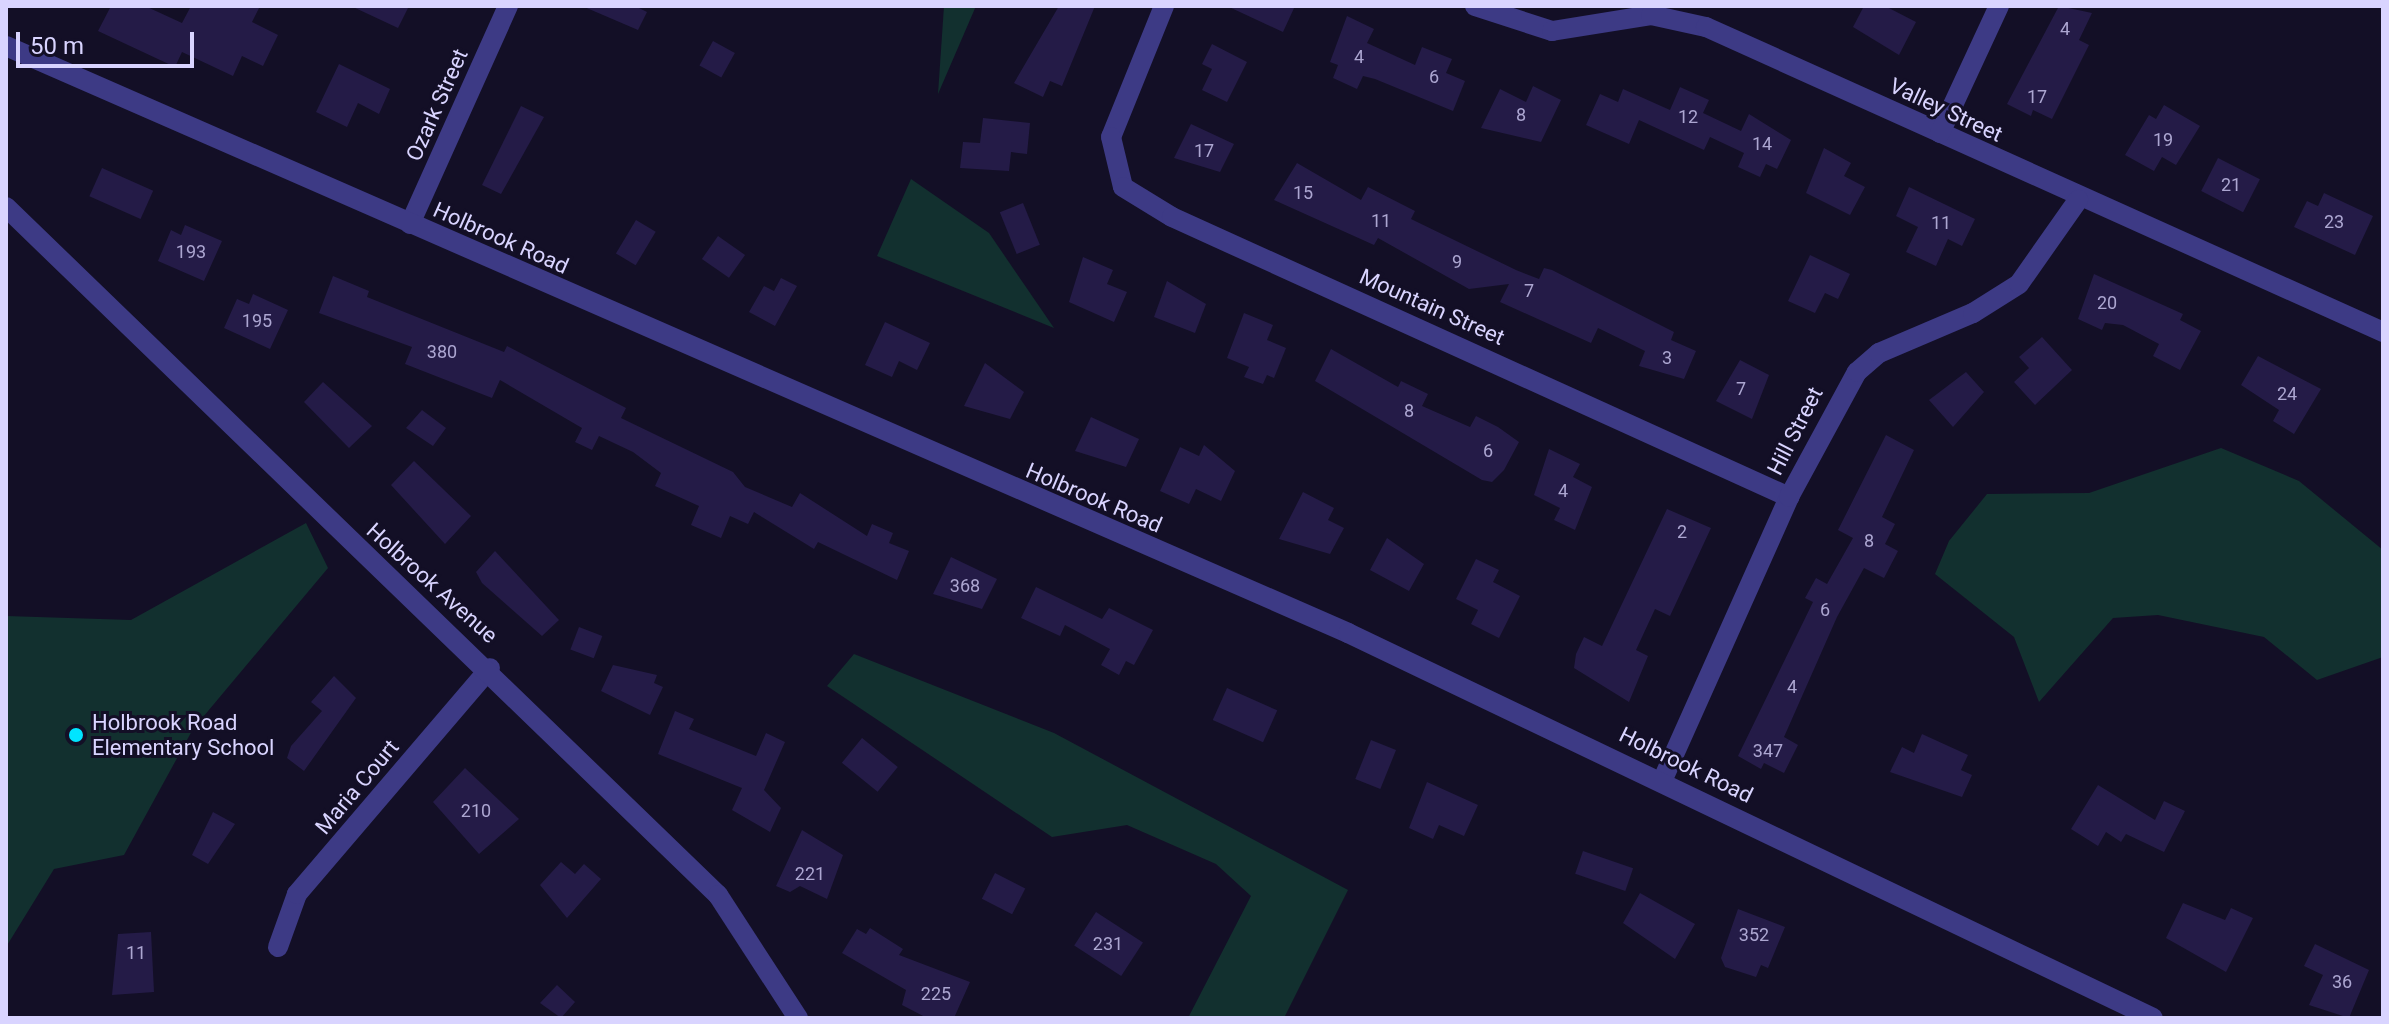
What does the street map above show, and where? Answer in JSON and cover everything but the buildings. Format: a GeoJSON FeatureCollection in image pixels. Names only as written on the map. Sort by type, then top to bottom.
{"type":"FeatureCollection","features":[{"type":"Feature","properties":{"kind":"street","name":"Ozark Street"},"geometry":{"type":"LineString","coordinates":[[410,224],[508,6]]}},
{"type":"Feature","properties":{"kind":"street","name":"Mountain Street"},"geometry":{"type":"LineString","coordinates":[[1164,6],[1115,119],[1112,165],[1123,187],[1147,204],[1789,497]]}},
{"type":"Feature","properties":{"kind":"street","name":"Valley Street"},"geometry":{"type":"LineString","coordinates":[[1475,6],[1552,31],[1651,15],[1706,27],[1940,133],[2078,200],[2383,332]]}},
{"type":"Feature","properties":{"kind":"street"},"geometry":{"type":"LineString","coordinates":[[1940,133],[1999,6]]}},
{"type":"Feature","properties":{"kind":"street","name":"Holbrook Road"},"geometry":{"type":"LineString","coordinates":[[6,46],[1348,633],[1663,779],[2153,1018]]}},
{"type":"Feature","properties":{"kind":"street","name":"Hill Street"},"geometry":{"type":"LineString","coordinates":[[1663,779],[1789,497],[1857,372],[1879,353],[1973,313],[2019,284],[2078,200]]}},
{"type":"Feature","properties":{"kind":"street","name":"Holbrook Avenue"},"geometry":{"type":"LineString","coordinates":[[6,207],[361,553],[490,668],[718,895],[798,1018]]}},
{"type":"Feature","properties":{"kind":"street","name":"Maria Court"},"geometry":{"type":"LineString","coordinates":[[278,947],[297,894],[490,668]]}},
{"type":"Feature","properties":{"kind":"green space"},"geometry":{"type":"Polygon","coordinates":[[[944,6],[976,6],[938,94],[944,6]]]}},
{"type":"Feature","properties":{"kind":"green space"},"geometry":{"type":"Polygon","coordinates":[[[911,179],[989,233],[1054,328],[877,256],[911,179]]]}},
{"type":"Feature","properties":{"kind":"green space"},"geometry":{"type":"Polygon","coordinates":[[[2221,448],[2299,481],[2383,550],[2383,657],[2317,680],[2264,637],[2158,615],[2113,618],[2039,702],[2014,637],[1935,574],[1949,541],[1987,494],[2089,493],[2221,448]]]}},
{"type":"Feature","properties":{"kind":"green space"},"geometry":{"type":"Polygon","coordinates":[[[306,523],[328,568],[193,729],[124,855],[54,869],[6,947],[6,616],[131,620],[306,523]]]}},
{"type":"Feature","properties":{"kind":"green space"},"geometry":{"type":"Polygon","coordinates":[[[854,654],[1054,733],[1348,890],[1284,1018],[1188,1018],[1251,896],[1216,864],[1127,825],[1052,837],[827,686],[854,654]]]}},
{"type":"Feature","properties":{"kind":"place","name":"Holbrook Road Elementary School"},"geometry":{"type":"Point","coordinates":[76,735]}}]}
